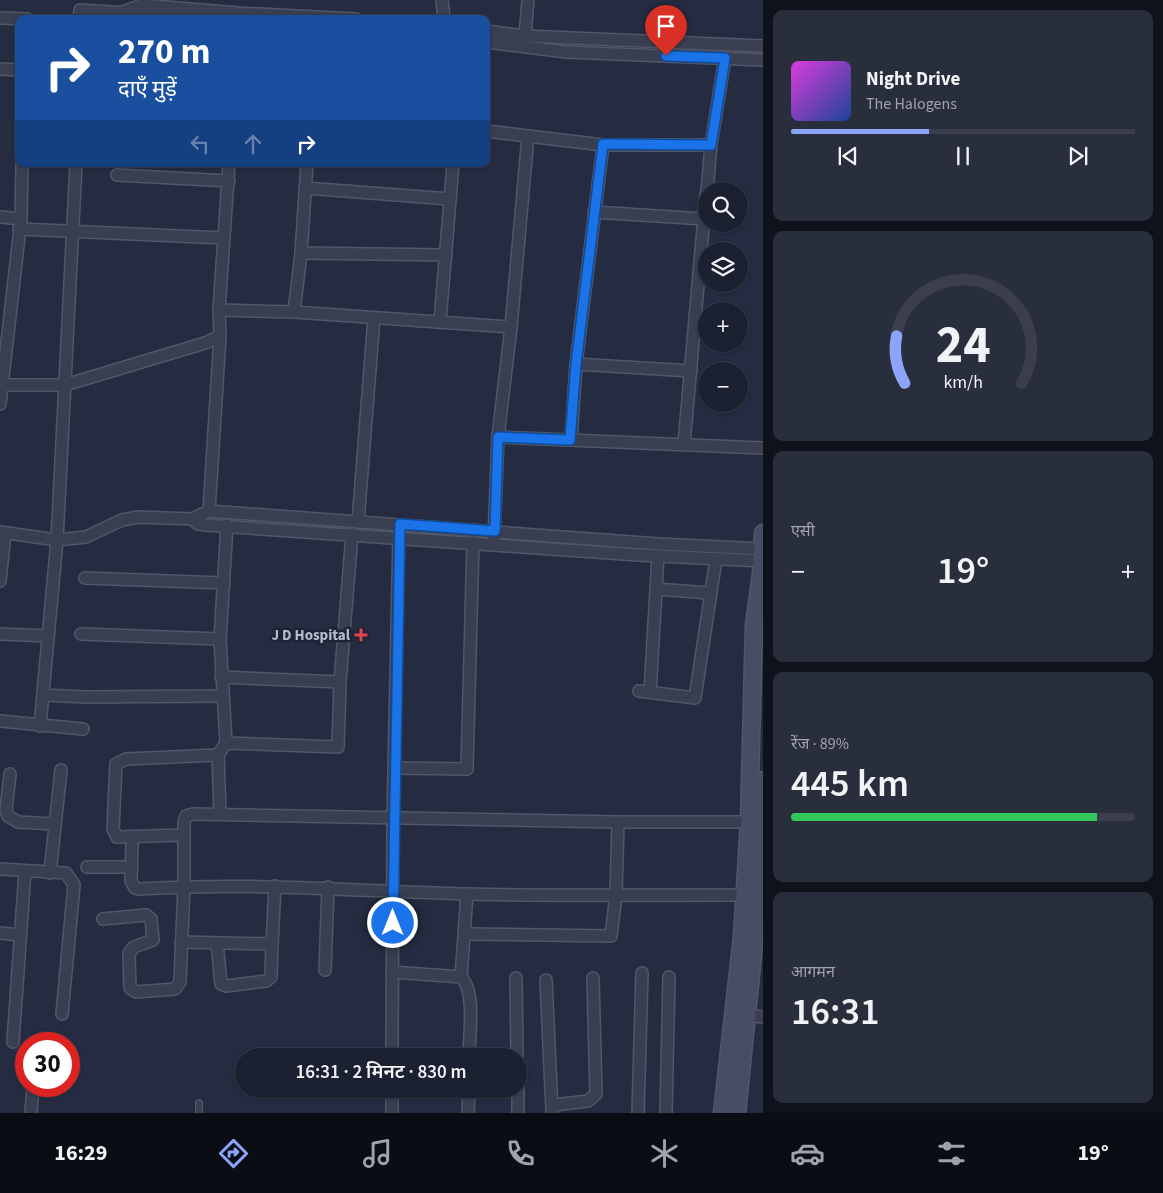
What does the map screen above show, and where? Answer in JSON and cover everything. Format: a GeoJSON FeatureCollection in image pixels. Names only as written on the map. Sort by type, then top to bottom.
{"type":"FeatureCollection","features":[{"type":"Feature","properties":{"kind":"street"},"geometry":{"type":"LineString","coordinates":[[442,0],[444,15]]}},
{"type":"Feature","properties":{"kind":"street"},"geometry":{"type":"LineString","coordinates":[[525,36],[528,0]]}},
{"type":"Feature","properties":{"kind":"street"},"geometry":{"type":"LineString","coordinates":[[141,6],[189,15]]}},
{"type":"Feature","properties":{"kind":"street"},"geometry":{"type":"LineString","coordinates":[[80,10],[125,11],[141,6],[277,15]]}},
{"type":"Feature","properties":{"kind":"street"},"geometry":{"type":"LineString","coordinates":[[0,18],[15,19]]}},
{"type":"Feature","properties":{"kind":"street"},"geometry":{"type":"LineString","coordinates":[[490,32],[525,36],[763,46]]}},
{"type":"Feature","properties":{"kind":"street"},"geometry":{"type":"LineString","coordinates":[[490,42],[566,52],[763,60]]}},
{"type":"Feature","properties":{"kind":"street"},"geometry":{"type":"LineString","coordinates":[[707,182],[725,58]]}},
{"type":"Feature","properties":{"kind":"street"},"geometry":{"type":"LineString","coordinates":[[0,69],[15,70]]}},
{"type":"Feature","properties":{"kind":"street"},"geometry":{"type":"LineString","coordinates":[[490,131],[603,144],[711,145]]}},
{"type":"Feature","properties":{"kind":"street"},"geometry":{"type":"LineString","coordinates":[[494,544],[498,437],[511,327],[528,136]]}},
{"type":"Feature","properties":{"kind":"street"},"geometry":{"type":"LineString","coordinates":[[570,440],[576,364],[603,144]]}},
{"type":"Feature","properties":{"kind":"street"},"geometry":{"type":"LineString","coordinates":[[0,404],[20,224],[22,167]]}},
{"type":"Feature","properties":{"kind":"street"},"geometry":{"type":"LineString","coordinates":[[40,726],[57,540],[76,167]]}},
{"type":"Feature","properties":{"kind":"street"},"geometry":{"type":"LineString","coordinates":[[209,511],[220,336],[219,310],[229,167]]}},
{"type":"Feature","properties":{"kind":"street"},"geometry":{"type":"LineString","coordinates":[[294,312],[301,253],[307,167]]}},
{"type":"Feature","properties":{"kind":"street"},"geometry":{"type":"LineString","coordinates":[[440,321],[453,167]]}},
{"type":"Feature","properties":{"kind":"street"},"geometry":{"type":"LineString","coordinates":[[117,175],[229,181]]}},
{"type":"Feature","properties":{"kind":"street"},"geometry":{"type":"LineString","coordinates":[[306,188],[450,199]]}},
{"type":"Feature","properties":{"kind":"street"},"geometry":{"type":"LineString","coordinates":[[594,212],[698,218]]}},
{"type":"Feature","properties":{"kind":"street"},"geometry":{"type":"LineString","coordinates":[[0,217],[20,224],[73,232],[224,238]]}},
{"type":"Feature","properties":{"kind":"street"},"geometry":{"type":"LineString","coordinates":[[684,444],[703,232]]}},
{"type":"Feature","properties":{"kind":"street"},"geometry":{"type":"LineString","coordinates":[[301,253],[446,255]]}},
{"type":"Feature","properties":{"kind":"street"},"geometry":{"type":"LineString","coordinates":[[219,310],[294,312],[511,327]]}},
{"type":"Feature","properties":{"kind":"street"},"geometry":{"type":"LineString","coordinates":[[358,522],[374,318]]}},
{"type":"Feature","properties":{"kind":"street"},"geometry":{"type":"LineString","coordinates":[[1,385],[65,385],[204,343],[220,336]]}},
{"type":"Feature","properties":{"kind":"street"},"geometry":{"type":"LineString","coordinates":[[576,364],[690,371]]}},
{"type":"Feature","properties":{"kind":"street"},"geometry":{"type":"LineString","coordinates":[[498,437],[763,448]]}},
{"type":"Feature","properties":{"kind":"street"},"geometry":{"type":"LineString","coordinates":[[0,581],[2,533],[57,540],[86,538],[122,520],[138,517],[192,519],[209,511],[763,550]]}},
{"type":"Feature","properties":{"kind":"street"},"geometry":{"type":"LineString","coordinates":[[192,519],[198,524],[658,556],[716,559],[763,550]]}},
{"type":"Feature","properties":{"kind":"street"},"geometry":{"type":"LineString","coordinates":[[392,1048],[393,818],[398,538],[400,524]]}},
{"type":"Feature","properties":{"kind":"street"},"geometry":{"type":"LineString","coordinates":[[220,813],[218,755],[226,743],[220,639],[227,525]]}},
{"type":"Feature","properties":{"kind":"street"},"geometry":{"type":"LineString","coordinates":[[226,743],[338,747],[340,682],[352,534]]}},
{"type":"Feature","properties":{"kind":"street"},"geometry":{"type":"LineString","coordinates":[[394,768],[467,769],[473,542]]}},
{"type":"Feature","properties":{"kind":"street"},"geometry":{"type":"LineString","coordinates":[[722,1113],[742,937],[743,895],[749,822],[754,625],[763,550]]}},
{"type":"Feature","properties":{"kind":"street"},"geometry":{"type":"LineString","coordinates":[[658,556],[644,692],[696,698],[709,594],[716,559]]}},
{"type":"Feature","properties":{"kind":"street"},"geometry":{"type":"LineString","coordinates":[[85,578],[224,583]]}},
{"type":"Feature","properties":{"kind":"street"},"geometry":{"type":"LineString","coordinates":[[656,589],[709,594]]}},
{"type":"Feature","properties":{"kind":"street"},"geometry":{"type":"LineString","coordinates":[[0,634],[48,636]]}},
{"type":"Feature","properties":{"kind":"street"},"geometry":{"type":"LineString","coordinates":[[81,634],[220,639]]}},
{"type":"Feature","properties":{"kind":"street"},"geometry":{"type":"LineString","coordinates":[[221,677],[340,682]]}},
{"type":"Feature","properties":{"kind":"street"},"geometry":{"type":"LineString","coordinates":[[43,695],[85,697],[222,696]]}},
{"type":"Feature","properties":{"kind":"street"},"geometry":{"type":"LineString","coordinates":[[0,721],[84,729]]}},
{"type":"Feature","properties":{"kind":"street"},"geometry":{"type":"LineString","coordinates":[[184,835],[117,837],[113,829],[116,764],[126,759],[218,755]]}},
{"type":"Feature","properties":{"kind":"street"},"geometry":{"type":"LineString","coordinates":[[50,873],[61,770]]}},
{"type":"Feature","properties":{"kind":"street"},"geometry":{"type":"LineString","coordinates":[[10,774],[6,810],[8,816],[18,822],[55,824]]}},
{"type":"Feature","properties":{"kind":"street"},"geometry":{"type":"LineString","coordinates":[[738,1113],[755,1016],[763,780]]}},
{"type":"Feature","properties":{"kind":"street"},"geometry":{"type":"LineString","coordinates":[[103,919],[146,916],[151,919],[153,940],[134,947],[129,953],[130,988],[136,992],[175,989],[180,982],[184,886],[184,822],[186,816],[220,813],[618,822],[749,822]]}},
{"type":"Feature","properties":{"kind":"street"},"geometry":{"type":"LineString","coordinates":[[466,934],[611,936],[616,894],[618,822]]}},
{"type":"Feature","properties":{"kind":"street"},"geometry":{"type":"LineString","coordinates":[[132,844],[131,881],[135,888],[275,886],[467,894],[743,895]]}},
{"type":"Feature","properties":{"kind":"street"},"geometry":{"type":"LineString","coordinates":[[87,867],[132,866]]}},
{"type":"Feature","properties":{"kind":"street"},"geometry":{"type":"LineString","coordinates":[[0,869],[66,873],[74,885],[62,1014]]}},
{"type":"Feature","properties":{"kind":"street"},"geometry":{"type":"LineString","coordinates":[[13,1042],[24,871]]}},
{"type":"Feature","properties":{"kind":"street"},"geometry":{"type":"LineString","coordinates":[[217,943],[221,984],[226,986],[266,981],[271,977],[275,886]]}},
{"type":"Feature","properties":{"kind":"street"},"geometry":{"type":"LineString","coordinates":[[325,970],[328,887]]}},
{"type":"Feature","properties":{"kind":"street"},"geometry":{"type":"LineString","coordinates":[[467,894],[466,934],[461,977],[470,991],[469,1048]]}},
{"type":"Feature","properties":{"kind":"street"},"geometry":{"type":"LineString","coordinates":[[0,933],[20,935]]}},
{"type":"Feature","properties":{"kind":"street"},"geometry":{"type":"LineString","coordinates":[[181,942],[272,944]]}},
{"type":"Feature","properties":{"kind":"street"},"geometry":{"type":"LineString","coordinates":[[392,972],[461,977]]}},
{"type":"Feature","properties":{"kind":"street"},"geometry":{"type":"LineString","coordinates":[[638,1113],[642,973]]}},
{"type":"Feature","properties":{"kind":"street"},"geometry":{"type":"LineString","coordinates":[[666,1113],[669,977]]}},
{"type":"Feature","properties":{"kind":"street"},"geometry":{"type":"LineString","coordinates":[[516,978],[517,1048]]}},
{"type":"Feature","properties":{"kind":"street"},"geometry":{"type":"LineString","coordinates":[[546,980],[553,1109],[588,1101],[596,1094],[593,978]]}},
{"type":"Feature","properties":{"kind":"street"},"geometry":{"type":"LineString","coordinates":[[31,1113],[32,1097]]}},
{"type":"Feature","properties":{"kind":"street"},"geometry":{"type":"LineString","coordinates":[[392,1098],[392,1113]]}},
{"type":"Feature","properties":{"kind":"street"},"geometry":{"type":"LineString","coordinates":[[468,1113],[469,1098]]}},
{"type":"Feature","properties":{"kind":"street"},"geometry":{"type":"LineString","coordinates":[[518,1098],[518,1113]]}},
{"type":"Feature","properties":{"kind":"lane"},"geometry":{"type":"LineString","coordinates":[[199,1103],[199,1113]]}},
{"type":"Feature","properties":{"kind":"place","name":"J D Hospital"},"geometry":{"type":"Point","coordinates":[361,635]}},
{"type":"Feature","properties":{"kind":"route"},"geometry":{"type":"LineString","coordinates":[[393,923],[393,818],[398,538],[400,524],[495,531],[498,437],[570,440],[576,364],[603,144],[711,145],[725,58],[666,56]]}}]}
